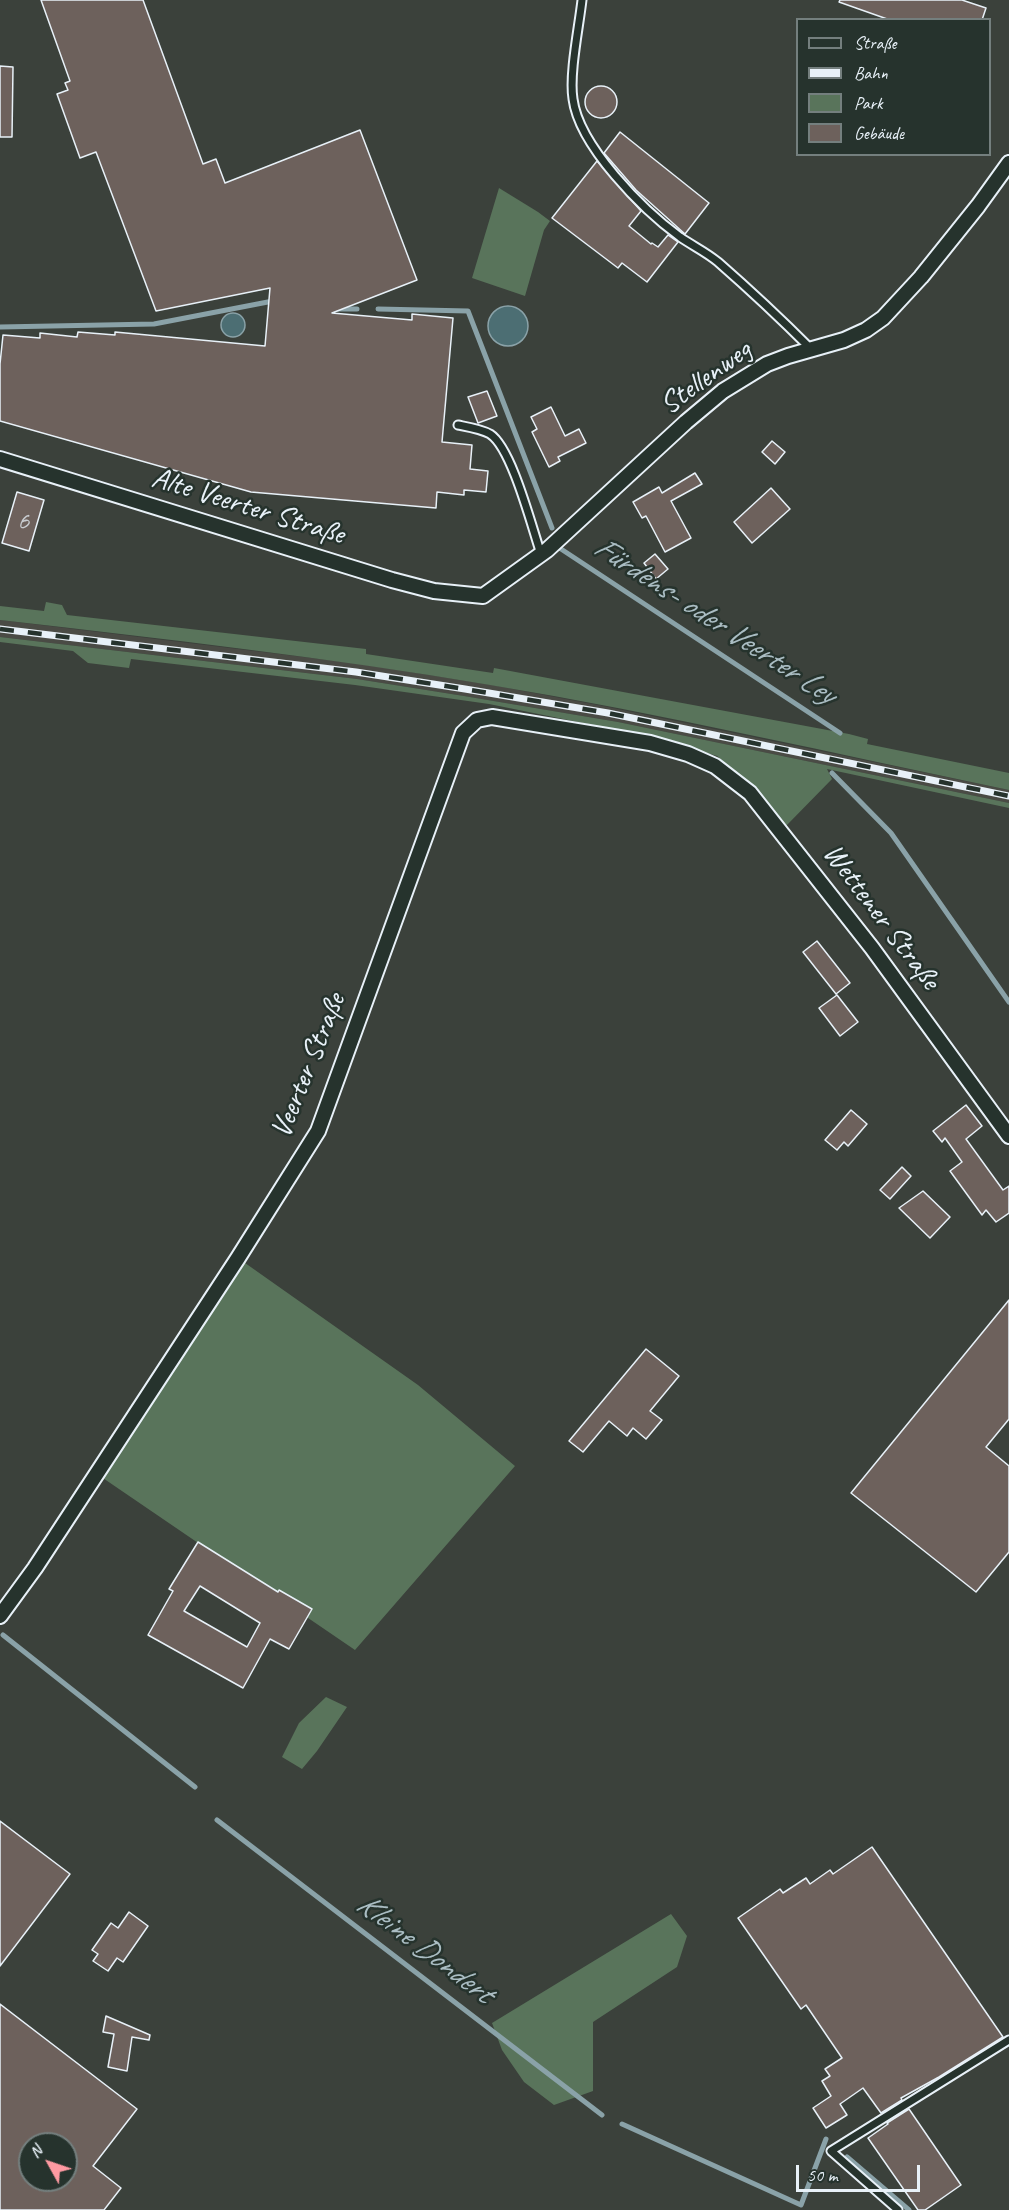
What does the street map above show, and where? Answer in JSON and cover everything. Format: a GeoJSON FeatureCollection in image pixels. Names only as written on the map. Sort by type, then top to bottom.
{"type":"FeatureCollection","features":[{"type":"Feature","properties":{"kind":"street","name":"Stellenweg"},"geometry":{"type":"LineString","coordinates":[[483,596],[541,554],[723,391],[767,364],[844,340],[866,330],[883,318],[921,277],[1009,163]]}},
{"type":"Feature","properties":{"kind":"street","name":"Alte Veerter Straße"},"geometry":{"type":"LineString","coordinates":[[0,459],[392,580],[434,591],[483,596]]}},
{"type":"Feature","properties":{"kind":"street","name":"Veerter Straße"},"geometry":{"type":"LineString","coordinates":[[0,1616],[42,1559],[318,1131],[463,733],[477,720],[492,717],[650,743],[688,754]]}},
{"type":"Feature","properties":{"kind":"street","name":"Wettener Straße"},"geometry":{"type":"LineString","coordinates":[[688,754],[716,766],[750,793],[872,948],[1009,1137]]}},
{"type":"Feature","properties":{"kind":"lane"},"geometry":{"type":"LineString","coordinates":[[582,0],[572,98],[579,121],[587,136],[635,198],[681,237],[717,262],[812,350]]}},
{"type":"Feature","properties":{"kind":"lane"},"geometry":{"type":"LineString","coordinates":[[458,424],[488,433],[497,440],[510,463],[541,554]]}},
{"type":"Feature","properties":{"kind":"lane"},"geometry":{"type":"LineString","coordinates":[[898,2210],[831,2151],[1009,2040]]}},
{"type":"Feature","properties":{"kind":"shaded area"},"geometry":{"type":"Polygon","coordinates":[[[0,620],[361,664],[492,685],[1009,790],[1009,803],[618,722],[464,696],[357,679],[0,637],[0,620]]]}},
{"type":"Feature","properties":{"kind":"green space"},"geometry":{"type":"Polygon","coordinates":[[[499,188],[550,221],[544,230],[525,296],[472,278],[499,188]]]}},
{"type":"Feature","properties":{"kind":"green space"},"geometry":{"type":"Polygon","coordinates":[[[46,602],[62,605],[67,615],[366,649],[366,654],[493,673],[494,668],[849,734],[868,739],[867,744],[1009,773],[1009,790],[685,721],[490,685],[307,657],[0,620],[0,606],[44,611],[46,602]]]}},
{"type":"Feature","properties":{"kind":"green space"},"geometry":{"type":"Polygon","coordinates":[[[0,637],[357,679],[618,722],[1009,803],[1009,808],[827,769],[832,779],[786,826],[756,790],[717,756],[657,738],[489,704],[355,685],[131,659],[129,668],[88,663],[73,651],[0,642],[0,637]]]}},
{"type":"Feature","properties":{"kind":"green space"},"geometry":{"type":"Polygon","coordinates":[[[238,1258],[418,1385],[515,1466],[355,1650],[97,1474],[238,1258]]]}},
{"type":"Feature","properties":{"kind":"green space"},"geometry":{"type":"Polygon","coordinates":[[[326,1697],[347,1707],[302,1769],[282,1757],[299,1723],[326,1697]]]}},
{"type":"Feature","properties":{"kind":"green space"},"geometry":{"type":"Polygon","coordinates":[[[671,1914],[687,1936],[677,1967],[593,2022],[593,2091],[554,2105],[524,2082],[502,2050],[492,2023],[671,1914]]]}},
{"type":"Feature","properties":{"kind":"water"},"geometry":{"type":"Polygon","coordinates":[[[508,306],[522,312],[528,326],[522,340],[508,346],[494,340],[488,326],[494,312],[508,306]]]}},
{"type":"Feature","properties":{"kind":"water"},"geometry":{"type":"Polygon","coordinates":[[[233,313],[241,317],[245,325],[241,333],[233,337],[225,333],[221,325],[225,317],[233,313]]]}},
{"type":"Feature","properties":{"kind":"building"},"geometry":{"type":"Polygon","coordinates":[[[41,0],[143,0],[203,164],[216,159],[225,183],[360,130],[417,280],[332,313],[412,320],[412,314],[453,318],[442,442],[472,445],[470,469],[488,471],[486,492],[464,490],[464,495],[437,492],[436,508],[251,492],[0,421],[0,364],[3,335],[40,338],[40,333],[77,337],[78,332],[115,335],[115,332],[265,346],[270,288],[156,311],[96,152],[80,158],[57,94],[68,90],[65,83],[70,81],[41,0]]]}},
{"type":"Feature","properties":{"kind":"building"},"geometry":{"type":"Polygon","coordinates":[[[840,0],[962,0],[986,8],[983,18],[884,18],[839,2],[840,0]]]}},
{"type":"Feature","properties":{"kind":"building"},"geometry":{"type":"Polygon","coordinates":[[[0,66],[13,67],[12,137],[0,137],[0,66]]]}},
{"type":"Feature","properties":{"kind":"building"},"geometry":{"type":"Polygon","coordinates":[[[601,86],[612,91],[617,102],[612,113],[601,118],[590,113],[585,102],[590,91],[601,86]]]}},
{"type":"Feature","properties":{"kind":"building"},"geometry":{"type":"Polygon","coordinates":[[[620,132],[709,203],[685,234],[636,190],[604,153],[620,132]]]}},
{"type":"Feature","properties":{"kind":"building"},"geometry":{"type":"Polygon","coordinates":[[[597,161],[641,211],[629,226],[658,247],[668,235],[678,242],[647,282],[622,263],[618,268],[552,218],[597,161]]]}},
{"type":"Feature","properties":{"kind":"building"},"geometry":{"type":"Polygon","coordinates":[[[487,391],[497,416],[478,423],[468,397],[487,391]]]}},
{"type":"Feature","properties":{"kind":"building"},"geometry":{"type":"Polygon","coordinates":[[[551,407],[565,436],[579,429],[586,443],[558,457],[560,461],[549,467],[532,432],[537,429],[531,417],[551,407]]]}},
{"type":"Feature","properties":{"kind":"building"},"geometry":{"type":"Polygon","coordinates":[[[772,441],[785,452],[775,464],[762,452],[772,441]]]}},
{"type":"Feature","properties":{"kind":"building"},"geometry":{"type":"Polygon","coordinates":[[[695,473],[702,484],[671,501],[691,538],[665,552],[646,516],[642,518],[633,502],[659,487],[662,493],[695,473]]]}},
{"type":"Feature","properties":{"kind":"building"},"geometry":{"type":"Polygon","coordinates":[[[771,488],[790,509],[752,543],[734,522],[771,488]]]}},
{"type":"Feature","properties":{"kind":"building"},"geometry":{"type":"Polygon","coordinates":[[[17,492],[44,500],[29,551],[2,543],[17,492]]]}},
{"type":"Feature","properties":{"kind":"building"},"geometry":{"type":"Polygon","coordinates":[[[655,554],[668,569],[656,579],[644,563],[655,554]]]}},
{"type":"Feature","properties":{"kind":"building"},"geometry":{"type":"Polygon","coordinates":[[[817,941],[850,983],[836,994],[803,952],[817,941]]]}},
{"type":"Feature","properties":{"kind":"building"},"geometry":{"type":"Polygon","coordinates":[[[837,995],[858,1022],[840,1036],[819,1008],[837,995]]]}},
{"type":"Feature","properties":{"kind":"building"},"geometry":{"type":"Polygon","coordinates":[[[966,1105],[982,1126],[966,1139],[1003,1190],[1009,1186],[1009,1213],[996,1222],[986,1210],[982,1215],[950,1171],[962,1162],[945,1138],[942,1142],[933,1131],[966,1105]]]}},
{"type":"Feature","properties":{"kind":"building"},"geometry":{"type":"Polygon","coordinates":[[[851,1110],[867,1124],[848,1146],[844,1142],[837,1150],[825,1140],[851,1110]]]}},
{"type":"Feature","properties":{"kind":"building"},"geometry":{"type":"Polygon","coordinates":[[[902,1167],[911,1176],[890,1199],[880,1190],[902,1167]]]}},
{"type":"Feature","properties":{"kind":"building"},"geometry":{"type":"Polygon","coordinates":[[[923,1191],[950,1217],[930,1238],[899,1208],[923,1191]]]}},
{"type":"Feature","properties":{"kind":"building"},"geometry":{"type":"Polygon","coordinates":[[[1009,1300],[1009,1419],[986,1447],[1009,1466],[1009,1552],[976,1592],[851,1493],[1009,1300]]]}},
{"type":"Feature","properties":{"kind":"building"},"geometry":{"type":"Polygon","coordinates":[[[646,1349],[679,1376],[650,1411],[662,1420],[646,1439],[633,1428],[627,1436],[609,1421],[583,1452],[569,1441],[646,1349]]]}},
{"type":"Feature","properties":{"kind":"building"},"geometry":{"type":"Polygon","coordinates":[[[198,1542],[278,1592],[279,1590],[312,1609],[289,1649],[270,1639],[243,1688],[148,1635],[173,1591],[169,1589],[198,1542]],[[200,1586],[184,1611],[247,1647],[260,1623],[200,1586]]]}},
{"type":"Feature","properties":{"kind":"building"},"geometry":{"type":"Polygon","coordinates":[[[0,1821],[70,1874],[0,1966],[0,1821]]]}},
{"type":"Feature","properties":{"kind":"building"},"geometry":{"type":"Polygon","coordinates":[[[872,1847],[1003,2037],[901,2098],[902,2100],[881,2113],[863,2088],[840,2104],[847,2115],[826,2128],[813,2108],[831,2096],[822,2081],[830,2076],[825,2069],[842,2058],[806,2005],[801,2009],[738,1918],[780,1889],[783,1893],[806,1878],[810,1884],[830,1870],[833,1874],[872,1847]]]}},
{"type":"Feature","properties":{"kind":"building"},"geometry":{"type":"Polygon","coordinates":[[[129,1912],[148,1926],[123,1962],[117,1958],[108,1971],[93,1961],[98,1954],[92,1950],[111,1923],[118,1928],[129,1912]]]}},
{"type":"Feature","properties":{"kind":"building"},"geometry":{"type":"Polygon","coordinates":[[[0,2004],[137,2109],[93,2166],[121,2188],[104,2210],[0,2210],[0,2004]]]}},
{"type":"Feature","properties":{"kind":"building"},"geometry":{"type":"Polygon","coordinates":[[[106,2016],[150,2035],[149,2040],[132,2037],[127,2071],[108,2067],[114,2034],[103,2032],[106,2016]]]}},
{"type":"Feature","properties":{"kind":"building"},"geometry":{"type":"Polygon","coordinates":[[[909,2109],[961,2185],[925,2210],[918,2210],[868,2138],[909,2109]]]}},
{"type":"Feature","properties":{"kind":"waterway","name":"Fürdens- oder Veerter Ley"},"geometry":{"type":"LineString","coordinates":[[0,327],[154,324],[273,301]]}},
{"type":"Feature","properties":{"kind":"waterway","name":"Fürdens- oder Veerter Ley"},"geometry":{"type":"LineString","coordinates":[[338,309],[357,309]]}},
{"type":"Feature","properties":{"kind":"waterway","name":"Fürdens- oder Veerter Ley"},"geometry":{"type":"LineString","coordinates":[[378,309],[468,311],[552,528]]}},
{"type":"Feature","properties":{"kind":"waterway","name":"Fürdens- oder Veerter Ley"},"geometry":{"type":"LineString","coordinates":[[561,549],[840,733]]}},
{"type":"Feature","properties":{"kind":"waterway","name":"Fürdens- oder Veerter Ley"},"geometry":{"type":"LineString","coordinates":[[832,773],[891,833],[1009,1002]]}},
{"type":"Feature","properties":{"kind":"waterway","name":"Kleine Dondert"},"geometry":{"type":"LineString","coordinates":[[3,1635],[195,1787]]}},
{"type":"Feature","properties":{"kind":"waterway","name":"Kleine Dondert"},"geometry":{"type":"LineString","coordinates":[[217,1820],[602,2115]]}},
{"type":"Feature","properties":{"kind":"waterway","name":"Kleine Dondert"},"geometry":{"type":"LineString","coordinates":[[622,2124],[801,2205],[826,2139]]}},
{"type":"Feature","properties":{"kind":"waterway","name":"Kleine Dondert"},"geometry":{"type":"LineString","coordinates":[[847,2157],[909,2210]]}},
{"type":"Feature","properties":{"kind":"railway"},"geometry":{"type":"LineString","coordinates":[[0,629],[356,672],[465,689],[608,713],[1009,796]]}}]}
